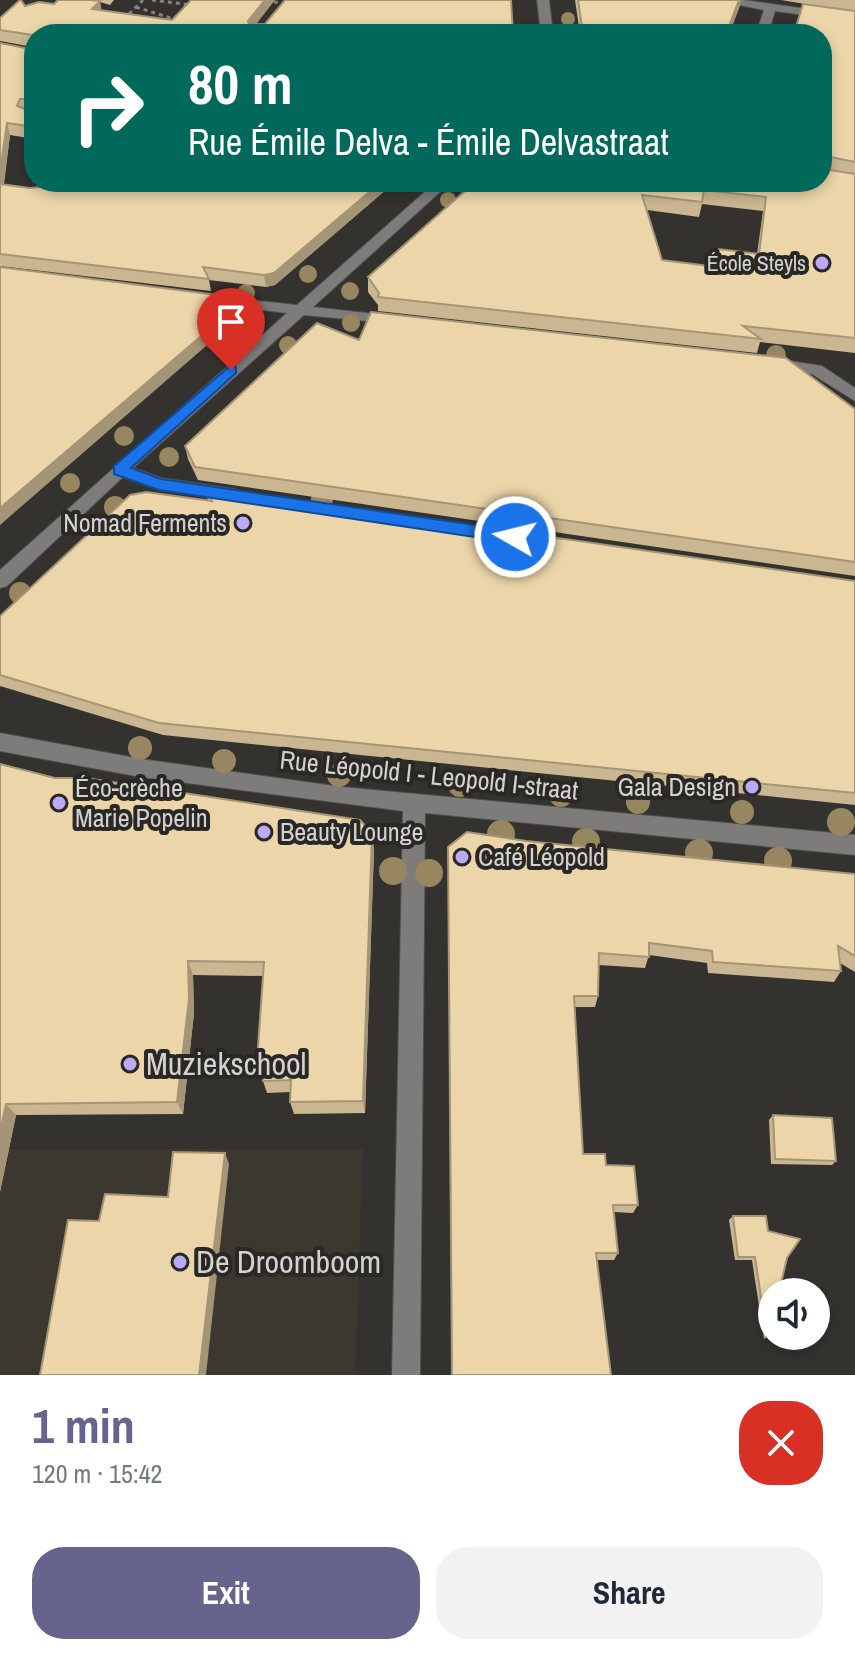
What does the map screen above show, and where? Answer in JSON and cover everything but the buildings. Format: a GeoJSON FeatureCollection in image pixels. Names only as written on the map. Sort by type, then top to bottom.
{"type":"FeatureCollection","features":[{"type":"Feature","properties":{"kind":"street"},"geometry":{"type":"LineString","coordinates":[[543,0],[546,24]]}},
{"type":"Feature","properties":{"kind":"street"},"geometry":{"type":"LineString","coordinates":[[720,0],[855,19]]}},
{"type":"Feature","properties":{"kind":"street"},"geometry":{"type":"LineString","coordinates":[[765,24],[771,7]]}},
{"type":"Feature","properties":{"kind":"street"},"geometry":{"type":"LineString","coordinates":[[0,581],[297,310],[433,192]]}},
{"type":"Feature","properties":{"kind":"street"},"geometry":{"type":"LineString","coordinates":[[181,295],[417,324]]}},
{"type":"Feature","properties":{"kind":"street"},"geometry":{"type":"LineString","coordinates":[[759,361],[816,370],[855,396]]}},
{"type":"Feature","properties":{"kind":"street"},"geometry":{"type":"LineString","coordinates":[[120,470],[159,484],[255,498]]}},
{"type":"Feature","properties":{"kind":"street","name":"Rue Léopold I - Leopold I-straat"},"geometry":{"type":"LineString","coordinates":[[0,742],[156,770],[414,803],[855,845]]}},
{"type":"Feature","properties":{"kind":"street"},"geometry":{"type":"LineString","coordinates":[[406,1375],[414,803]]}},
{"type":"Feature","properties":{"kind":"path"},"geometry":{"type":"LineString","coordinates":[[116,13],[129,14],[143,0]]}},
{"type":"Feature","properties":{"kind":"path"},"geometry":{"type":"LineString","coordinates":[[152,0],[198,6]]}},
{"type":"Feature","properties":{"kind":"path"},"geometry":{"type":"LineString","coordinates":[[258,0],[296,7],[279,8]]}},
{"type":"Feature","properties":{"kind":"path"},"geometry":{"type":"LineString","coordinates":[[157,12],[168,1]]}},
{"type":"Feature","properties":{"kind":"path"},"geometry":{"type":"LineString","coordinates":[[136,7],[185,22]]}},
{"type":"Feature","properties":{"kind":"shaded area","name":"De Droomboom"},"geometry":{"type":"Polygon","coordinates":[[[0,1149],[363,1149],[355,1375],[0,1375],[0,1149]]]}},
{"type":"Feature","properties":{"kind":"place","name":"École Steyls"},"geometry":{"type":"Point","coordinates":[822,263]}},
{"type":"Feature","properties":{"kind":"place","name":"Nomad Ferments"},"geometry":{"type":"Point","coordinates":[243,523]}},
{"type":"Feature","properties":{"kind":"place","name":"Gala Design"},"geometry":{"type":"Point","coordinates":[752,787]}},
{"type":"Feature","properties":{"kind":"place","name":"Éco-crèche Marie Popelin"},"geometry":{"type":"Point","coordinates":[59,803]}},
{"type":"Feature","properties":{"kind":"place","name":"Beauty Lounge"},"geometry":{"type":"Point","coordinates":[264,832]}},
{"type":"Feature","properties":{"kind":"place","name":"Café Léopold"},"geometry":{"type":"Point","coordinates":[462,857]}},
{"type":"Feature","properties":{"kind":"place","name":"Muziekschool"},"geometry":{"type":"Point","coordinates":[130,1064]}},
{"type":"Feature","properties":{"kind":"place","name":"De Droomboom"},"geometry":{"type":"Point","coordinates":[180,1262]}},
{"type":"Feature","properties":{"kind":"route"},"geometry":{"type":"LineString","coordinates":[[231,370],[120,470],[159,484],[515,537]]}}]}
